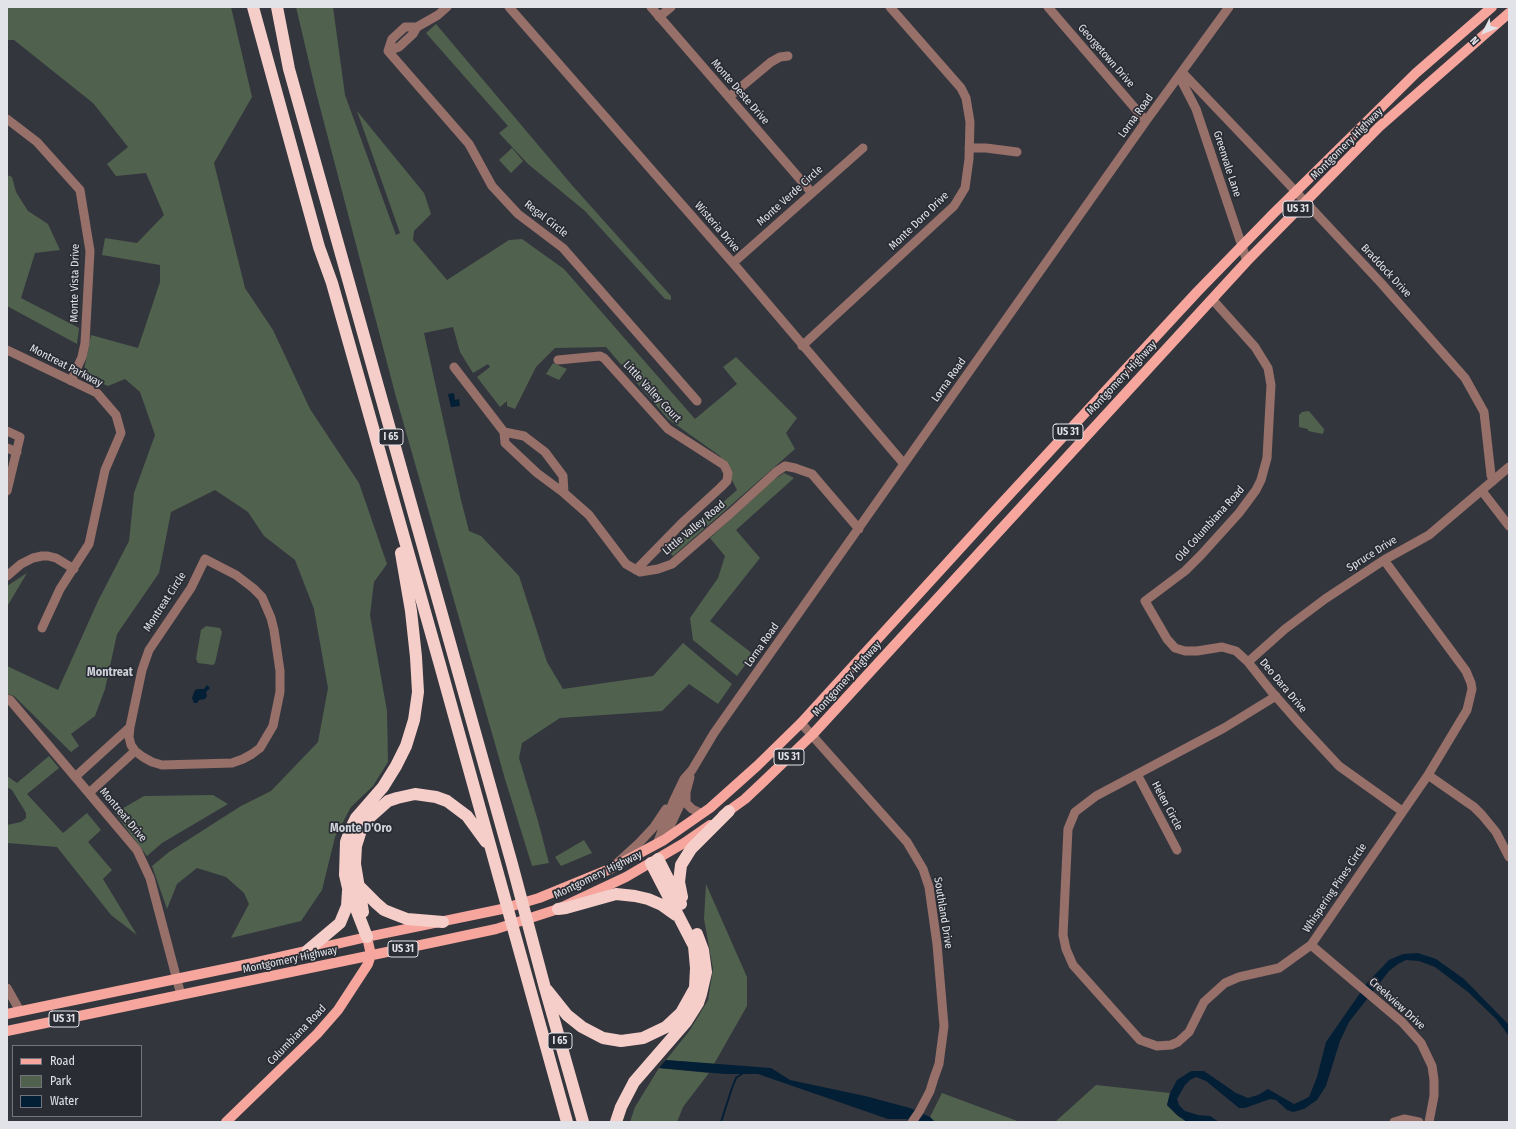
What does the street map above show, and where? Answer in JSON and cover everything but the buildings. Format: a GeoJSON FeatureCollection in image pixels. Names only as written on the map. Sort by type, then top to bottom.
{"type":"FeatureCollection","features":[{"type":"Feature","properties":{"kind":"highway","name":"I 65"},"geometry":{"type":"LineString","coordinates":[[253,7],[319,247],[332,283],[567,1122]]}},
{"type":"Feature","properties":{"kind":"highway","name":"I 65"},"geometry":{"type":"LineString","coordinates":[[277,7],[289,69],[512,864],[544,988],[583,1122]]}},
{"type":"Feature","properties":{"kind":"highway"},"geometry":{"type":"LineString","coordinates":[[367,937],[353,887],[345,875],[346,842],[356,818],[390,776],[406,746],[414,720],[418,692],[411,610],[390,491]]}},
{"type":"Feature","properties":{"kind":"highway"},"geometry":{"type":"LineString","coordinates":[[308,950],[340,923],[353,887],[354,855],[360,831],[370,817],[388,801],[415,794],[436,797],[446,801],[466,816],[490,847]]}},
{"type":"Feature","properties":{"kind":"highway"},"geometry":{"type":"LineString","coordinates":[[681,913],[679,882],[681,866],[691,849],[729,811]]}},
{"type":"Feature","properties":{"kind":"highway"},"geometry":{"type":"LineString","coordinates":[[544,988],[582,1027],[602,1038],[621,1041],[643,1038],[666,1027],[681,1013],[695,988],[696,968],[694,946],[681,913],[654,861]]}},
{"type":"Feature","properties":{"kind":"highway"},"geometry":{"type":"LineString","coordinates":[[353,887],[384,910],[407,920],[443,922]]}},
{"type":"Feature","properties":{"kind":"highway"},"geometry":{"type":"LineString","coordinates":[[558,908],[566,908],[616,894],[648,899],[681,913],[700,939],[703,950],[706,972],[702,994],[693,1012],[634,1082],[621,1107],[616,1122]]}},
{"type":"Feature","properties":{"kind":"main road","name":"Montgomery Highway"},"geometry":{"type":"LineString","coordinates":[[7,1014],[502,909],[539,898],[610,869],[660,842],[710,808],[753,770],[801,723],[1197,292],[1296,191],[1416,74],[1492,7]]}},
{"type":"Feature","properties":{"kind":"main road","name":"Montgomery Highway"},"geometry":{"type":"LineString","coordinates":[[7,1031],[496,929],[558,908],[626,877],[684,843],[729,811],[762,783],[813,734],[1246,261],[1379,127],[1509,13]]}},
{"type":"Feature","properties":{"kind":"main road"},"geometry":{"type":"LineString","coordinates":[[654,861],[660,842]]}},
{"type":"Feature","properties":{"kind":"main road"},"geometry":{"type":"LineString","coordinates":[[367,937],[371,955]]}},
{"type":"Feature","properties":{"kind":"main road","name":"Columbiana Road"},"geometry":{"type":"LineString","coordinates":[[226,1122],[317,1034],[338,1010],[368,964],[371,955]]}},
{"type":"Feature","properties":{"kind":"street","name":"Regal Circle"},"geometry":{"type":"LineString","coordinates":[[447,7],[438,15],[417,27],[405,27],[392,39],[388,51],[469,144],[492,186],[518,214],[563,248],[697,401]]}},
{"type":"Feature","properties":{"kind":"street","name":"Wisteria Drive"},"geometry":{"type":"LineString","coordinates":[[509,7],[733,263],[802,346],[904,464]]}},
{"type":"Feature","properties":{"kind":"street","name":"Monte Deste Drive"},"geometry":{"type":"LineString","coordinates":[[651,7],[812,193]]}},
{"type":"Feature","properties":{"kind":"street"},"geometry":{"type":"LineString","coordinates":[[659,17],[670,7]]}},
{"type":"Feature","properties":{"kind":"street","name":"Monte Doro Drive"},"geometry":{"type":"LineString","coordinates":[[802,346],[954,206],[965,188],[969,148],[970,115],[966,98],[961,88],[890,7]]}},
{"type":"Feature","properties":{"kind":"street","name":"Georgetown Drive"},"geometry":{"type":"LineString","coordinates":[[1048,7],[1146,121]]}},
{"type":"Feature","properties":{"kind":"street","name":"Lorna Road"},"geometry":{"type":"LineString","coordinates":[[660,842],[673,802],[684,779],[692,770],[714,733],[1146,121],[1229,7]]}},
{"type":"Feature","properties":{"kind":"street"},"geometry":{"type":"LineString","coordinates":[[729,97],[771,62],[780,57],[788,56]]}},
{"type":"Feature","properties":{"kind":"street","name":"Braddock Drive"},"geometry":{"type":"LineString","coordinates":[[1181,74],[1212,103],[1296,191],[1381,283],[1465,378],[1484,412],[1491,475],[1493,481]]}},
{"type":"Feature","properties":{"kind":"street","name":"Greenvale Lane"},"geometry":{"type":"LineString","coordinates":[[1181,74],[1199,115],[1246,261]]}},
{"type":"Feature","properties":{"kind":"street","name":"Monte Vista Drive"},"geometry":{"type":"LineString","coordinates":[[7,119],[37,142],[80,190],[90,251],[85,343],[82,357],[71,381]]}},
{"type":"Feature","properties":{"kind":"street","name":"Monte Verde Circle"},"geometry":{"type":"LineString","coordinates":[[733,263],[863,148]]}},
{"type":"Feature","properties":{"kind":"street"},"geometry":{"type":"LineString","coordinates":[[969,148],[986,148],[1017,152]]}},
{"type":"Feature","properties":{"kind":"street","name":"Old Columbiana Road"},"geometry":{"type":"LineString","coordinates":[[1145,601],[1185,571],[1238,513],[1256,490],[1261,480],[1267,458],[1271,385],[1268,368],[1255,347],[1212,299]]}},
{"type":"Feature","properties":{"kind":"street","name":"Montreat Parkway"},"geometry":{"type":"LineString","coordinates":[[7,350],[97,393],[116,415],[120,433],[105,470],[89,544],[60,589],[42,628]]}},
{"type":"Feature","properties":{"kind":"street","name":"Little Valley Court"},"geometry":{"type":"LineString","coordinates":[[558,360],[600,356],[604,358],[668,430],[724,465],[728,473],[727,481],[681,524],[636,570]]}},
{"type":"Feature","properties":{"kind":"street"},"geometry":{"type":"LineString","coordinates":[[454,367],[504,432],[505,443],[538,473],[589,515],[626,564],[636,570]]}},
{"type":"Feature","properties":{"kind":"street"},"geometry":{"type":"LineString","coordinates":[[7,431],[20,437],[7,491]]}},
{"type":"Feature","properties":{"kind":"street"},"geometry":{"type":"LineString","coordinates":[[504,432],[524,436],[545,452],[563,476],[564,493]]}},
{"type":"Feature","properties":{"kind":"street"},"geometry":{"type":"LineString","coordinates":[[7,448],[17,452]]}},
{"type":"Feature","properties":{"kind":"street","name":"Little Valley Road"},"geometry":{"type":"LineString","coordinates":[[636,570],[640,572],[658,569],[672,564],[776,472],[785,466],[812,474],[859,529]]}},
{"type":"Feature","properties":{"kind":"street","name":"Spruce Drive"},"geometry":{"type":"LineString","coordinates":[[1248,662],[1285,629],[1319,603],[1384,560],[1429,535],[1509,467]]}},
{"type":"Feature","properties":{"kind":"street"},"geometry":{"type":"LineString","coordinates":[[1482,491],[1509,526]]}},
{"type":"Feature","properties":{"kind":"street"},"geometry":{"type":"LineString","coordinates":[[7,576],[21,564],[33,558],[42,556],[56,558],[74,568]]}},
{"type":"Feature","properties":{"kind":"street","name":"Montreat Circle"},"geometry":{"type":"LineString","coordinates":[[205,559],[236,575],[253,588],[262,597],[271,618],[280,672],[280,692],[273,726],[260,748],[243,760],[232,763],[162,765],[152,762],[135,751],[131,745],[129,737],[130,727],[142,670],[149,650],[188,592],[205,559]]}},
{"type":"Feature","properties":{"kind":"street","name":"Whispering Pines Circle"},"geometry":{"type":"LineString","coordinates":[[1276,696],[1224,728],[1096,796],[1075,812],[1068,829],[1063,935],[1066,949],[1073,965],[1140,1040],[1157,1046],[1171,1045],[1178,1042],[1189,1032],[1204,1002],[1225,983],[1239,977],[1279,968],[1311,945],[1428,775],[1467,710],[1472,695],[1472,683],[1466,671],[1384,560]]}},
{"type":"Feature","properties":{"kind":"street","name":"Deo Dara Drive"},"geometry":{"type":"LineString","coordinates":[[1145,601],[1167,639],[1175,648],[1185,652],[1222,647],[1236,651],[1248,662],[1300,724],[1340,766],[1402,812]]}},
{"type":"Feature","properties":{"kind":"street","name":"Montreat Drive"},"geometry":{"type":"LineString","coordinates":[[7,699],[10,700],[137,850],[150,878],[181,995]]}},
{"type":"Feature","properties":{"kind":"street","name":"Southland Drive"},"geometry":{"type":"LineString","coordinates":[[801,723],[813,734],[907,842],[924,869],[929,887],[937,944],[944,1026],[939,1064],[930,1091],[912,1122]]}},
{"type":"Feature","properties":{"kind":"street"},"geometry":{"type":"LineString","coordinates":[[75,777],[130,727]]}},
{"type":"Feature","properties":{"kind":"street"},"geometry":{"type":"LineString","coordinates":[[89,793],[135,751]]}},
{"type":"Feature","properties":{"kind":"street","name":"Lorna Road"},"geometry":{"type":"LineString","coordinates":[[660,842],[686,792],[692,770]]}},
{"type":"Feature","properties":{"kind":"street","name":"Helen Circle"},"geometry":{"type":"LineString","coordinates":[[1137,774],[1177,850]]}},
{"type":"Feature","properties":{"kind":"street"},"geometry":{"type":"LineString","coordinates":[[1428,775],[1474,807],[1482,815],[1496,832],[1509,857]]}},
{"type":"Feature","properties":{"kind":"street"},"geometry":{"type":"LineString","coordinates":[[686,792],[686,803],[700,814]]}},
{"type":"Feature","properties":{"kind":"street"},"geometry":{"type":"LineString","coordinates":[[610,869],[639,843],[654,827],[673,802]]}},
{"type":"Feature","properties":{"kind":"street","name":"Creekview Drive"},"geometry":{"type":"LineString","coordinates":[[1311,945],[1410,1029],[1422,1043],[1432,1066],[1434,1080],[1434,1096],[1429,1122]]}},
{"type":"Feature","properties":{"kind":"street"},"geometry":{"type":"LineString","coordinates":[[7,988],[20,1011]]}},
{"type":"Feature","properties":{"kind":"street"},"geometry":{"type":"LineString","coordinates":[[1394,1122],[1404,1119],[1419,1122]]}},
{"type":"Feature","properties":{"kind":"green space"},"geometry":{"type":"Polygon","coordinates":[[[7,7],[231,7],[252,97],[214,163],[245,288],[273,330],[310,409],[359,483],[387,564],[374,582],[370,615],[387,711],[388,762],[373,786],[351,807],[335,837],[322,890],[301,921],[231,938],[249,904],[244,893],[226,877],[197,868],[177,884],[167,909],[152,866],[169,852],[241,806],[271,791],[318,742],[328,688],[314,609],[295,560],[264,536],[248,512],[215,490],[171,512],[159,573],[117,634],[105,689],[95,716],[71,734],[79,746],[71,752],[14,696],[7,694],[7,666],[58,690],[98,601],[129,541],[134,493],[155,435],[140,392],[125,379],[108,386],[83,375],[91,335],[138,348],[160,282],[160,265],[102,255],[105,238],[137,243],[164,215],[146,173],[116,176],[107,164],[128,147],[93,103],[14,40],[7,40],[7,7]]]}},
{"type":"Feature","properties":{"kind":"green space"},"geometry":{"type":"Polygon","coordinates":[[[296,7],[333,7],[345,95],[396,235],[400,233],[357,111],[424,193],[431,214],[414,231],[413,240],[447,280],[509,240],[522,239],[564,269],[695,419],[737,384],[723,367],[736,357],[797,418],[786,433],[795,449],[673,556],[667,551],[737,490],[720,456],[668,419],[606,347],[555,348],[536,367],[515,409],[507,406],[507,401],[500,407],[477,377],[490,367],[488,364],[473,373],[460,352],[453,327],[424,333],[469,531],[481,536],[519,576],[547,662],[563,689],[653,676],[683,643],[732,684],[718,704],[689,684],[662,711],[560,718],[522,743],[519,758],[549,863],[532,866],[505,779],[396,397],[316,92],[296,7]]]}},
{"type":"Feature","properties":{"kind":"green space"},"geometry":{"type":"Polygon","coordinates":[[[436,24],[571,184],[671,296],[671,300],[665,299],[585,211],[528,164],[499,133],[508,126],[426,33],[436,24]]]}},
{"type":"Feature","properties":{"kind":"green space"},"geometry":{"type":"Polygon","coordinates":[[[512,148],[523,161],[511,173],[499,160],[512,148]]]}},
{"type":"Feature","properties":{"kind":"green space"},"geometry":{"type":"Polygon","coordinates":[[[7,175],[12,177],[16,192],[28,211],[48,224],[60,250],[35,253],[21,298],[79,328],[77,344],[7,306],[7,175]]]}},
{"type":"Feature","properties":{"kind":"green space"},"geometry":{"type":"Polygon","coordinates":[[[553,363],[567,369],[559,380],[546,374],[553,363]]]}},
{"type":"Feature","properties":{"kind":"green space"},"geometry":{"type":"Polygon","coordinates":[[[1309,411],[1324,429],[1323,434],[1308,431],[1308,429],[1299,427],[1299,415],[1302,412],[1309,411]]]}},
{"type":"Feature","properties":{"kind":"green space"},"geometry":{"type":"Polygon","coordinates":[[[784,473],[794,478],[736,530],[760,558],[710,621],[753,654],[737,676],[693,640],[690,618],[718,578],[725,556],[710,538],[772,481],[784,473]]]}},
{"type":"Feature","properties":{"kind":"green space"},"geometry":{"type":"Polygon","coordinates":[[[27,573],[8,605],[7,608],[7,586],[27,573]]]}},
{"type":"Feature","properties":{"kind":"green space"},"geometry":{"type":"Polygon","coordinates":[[[206,626],[220,628],[222,632],[215,663],[213,665],[198,663],[196,659],[201,630],[206,626]]]}},
{"type":"Feature","properties":{"kind":"green space"},"geometry":{"type":"Polygon","coordinates":[[[49,756],[59,768],[27,794],[63,833],[87,813],[101,830],[88,842],[112,870],[103,879],[137,935],[111,915],[57,847],[7,843],[7,825],[21,822],[26,818],[26,813],[12,790],[7,787],[7,776],[17,783],[49,756]]]}},
{"type":"Feature","properties":{"kind":"green space"},"geometry":{"type":"Polygon","coordinates":[[[213,795],[228,804],[162,843],[147,856],[115,813],[144,796],[213,795]]]}},
{"type":"Feature","properties":{"kind":"green space"},"geometry":{"type":"Polygon","coordinates":[[[584,840],[592,853],[561,866],[555,857],[584,840]]]}},
{"type":"Feature","properties":{"kind":"green space"},"geometry":{"type":"Polygon","coordinates":[[[706,884],[747,977],[747,1006],[714,1064],[666,1060],[690,1030],[708,1000],[713,969],[704,919],[706,884]]]}},
{"type":"Feature","properties":{"kind":"green space"},"geometry":{"type":"Polygon","coordinates":[[[659,1068],[709,1073],[683,1107],[677,1122],[630,1122],[635,1107],[659,1068]]]}},
{"type":"Feature","properties":{"kind":"green space"},"geometry":{"type":"Polygon","coordinates":[[[1096,1085],[1170,1093],[1167,1105],[1178,1116],[1187,1122],[1055,1122],[1096,1085]]]}},
{"type":"Feature","properties":{"kind":"green space"},"geometry":{"type":"Polygon","coordinates":[[[942,1093],[1020,1122],[935,1122],[930,1117],[942,1093]]]}},
{"type":"Feature","properties":{"kind":"water"},"geometry":{"type":"Polygon","coordinates":[[[454,393],[455,400],[459,399],[460,406],[451,407],[448,394],[454,393]]]}},
{"type":"Feature","properties":{"kind":"water"},"geometry":{"type":"Polygon","coordinates":[[[207,685],[210,688],[206,692],[207,696],[205,699],[194,703],[192,698],[195,690],[204,689],[207,685]]]}},
{"type":"Feature","properties":{"kind":"water"},"geometry":{"type":"Polygon","coordinates":[[[1418,953],[1436,959],[1464,979],[1508,1024],[1509,1036],[1497,1020],[1468,992],[1435,967],[1419,961],[1406,960],[1389,971],[1349,1022],[1340,1041],[1326,1086],[1317,1100],[1304,1109],[1293,1112],[1287,1110],[1276,1100],[1270,1099],[1245,1108],[1239,1108],[1206,1081],[1196,1077],[1185,1085],[1177,1099],[1179,1105],[1185,1111],[1198,1115],[1210,1116],[1219,1122],[1187,1122],[1167,1105],[1170,1093],[1177,1080],[1191,1071],[1204,1071],[1236,1093],[1248,1098],[1258,1095],[1268,1089],[1294,1104],[1309,1097],[1317,1077],[1326,1042],[1367,983],[1389,960],[1403,954],[1418,953]]]}},
{"type":"Feature","properties":{"kind":"water"},"geometry":{"type":"Polygon","coordinates":[[[666,1060],[771,1068],[790,1080],[865,1096],[910,1108],[930,1117],[935,1122],[913,1122],[906,1119],[888,1119],[758,1074],[725,1074],[659,1068],[666,1060]]]}},
{"type":"Feature","properties":{"kind":"waterway"},"geometry":{"type":"LineString","coordinates":[[721,1122],[736,1078],[743,1073]]}},
{"type":"Feature","properties":{"kind":"district","name":"Montreat"},"geometry":{"type":"Point","coordinates":[110,673]}},
{"type":"Feature","properties":{"kind":"district","name":"Monte D'Oro"},"geometry":{"type":"Point","coordinates":[361,829]}}]}
